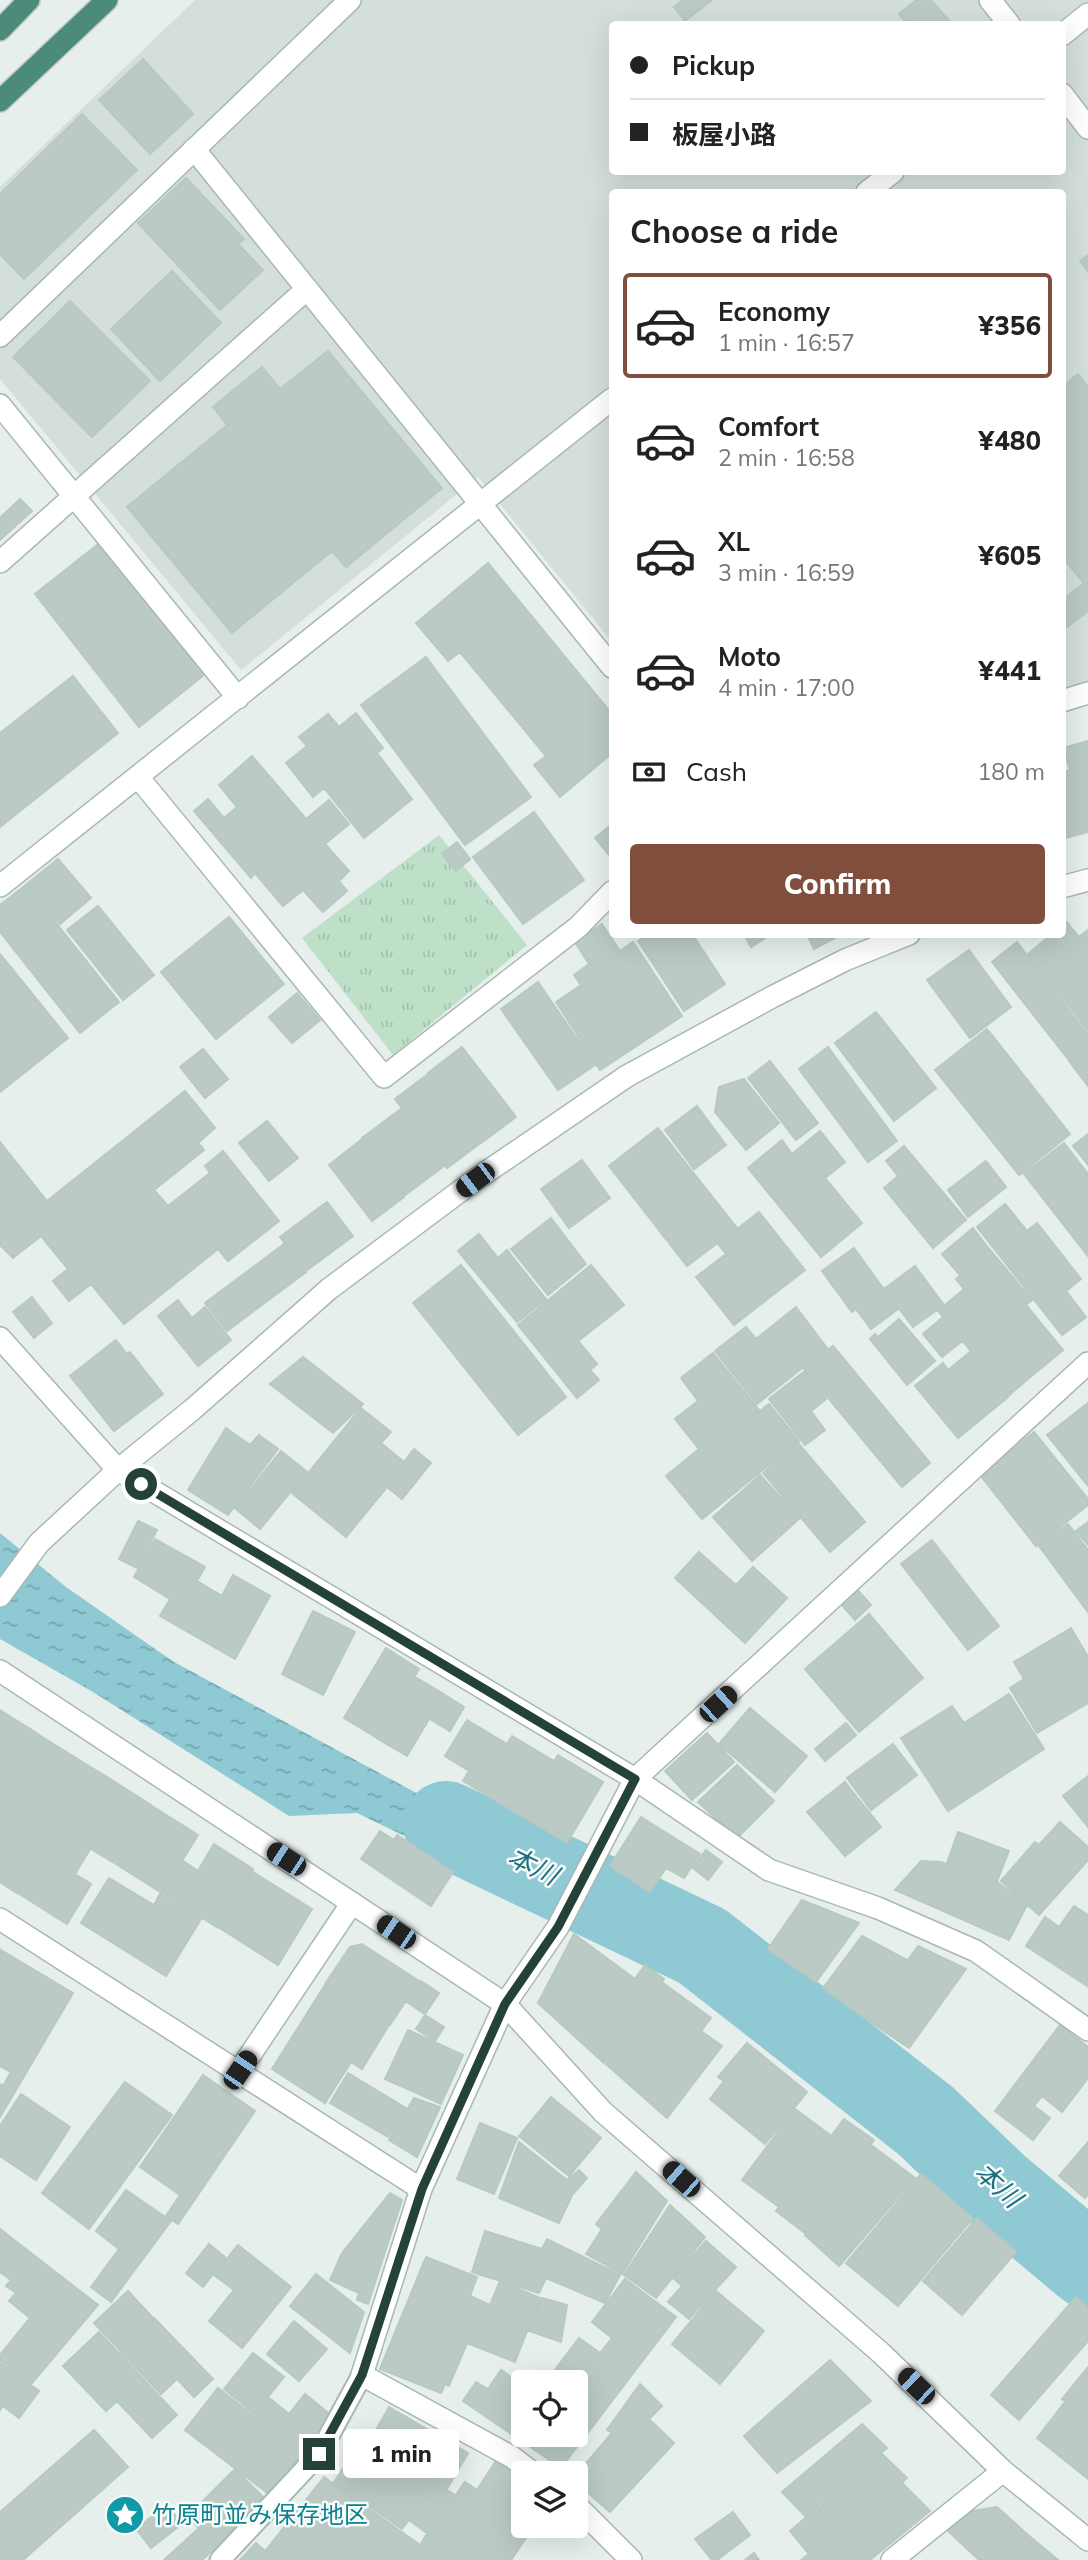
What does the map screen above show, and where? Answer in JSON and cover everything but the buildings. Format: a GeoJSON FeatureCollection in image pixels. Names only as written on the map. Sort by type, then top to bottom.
{"type":"FeatureCollection","features":[{"type":"Feature","properties":{"kind":"highway"},"geometry":{"type":"LineString","coordinates":[[0,30],[29,0]]}},
{"type":"Feature","properties":{"kind":"highway"},"geometry":{"type":"LineString","coordinates":[[0,101],[107,0]]}},
{"type":"Feature","properties":{"kind":"street"},"geometry":{"type":"LineString","coordinates":[[0,336],[350,0]]}},
{"type":"Feature","properties":{"kind":"street"},"geometry":{"type":"LineString","coordinates":[[990,0],[1007,21]]}},
{"type":"Feature","properties":{"kind":"street"},"geometry":{"type":"LineString","coordinates":[[1066,31],[1088,14]]}},
{"type":"Feature","properties":{"kind":"street"},"geometry":{"type":"LineString","coordinates":[[1066,99],[1088,128]]}},
{"type":"Feature","properties":{"kind":"street"},"geometry":{"type":"LineString","coordinates":[[194,149],[609,663]]}},
{"type":"Feature","properties":{"kind":"street"},"geometry":{"type":"LineString","coordinates":[[871,189],[889,175]]}},
{"type":"Feature","properties":{"kind":"street"},"geometry":{"type":"LineString","coordinates":[[0,562],[307,289]]}},
{"type":"Feature","properties":{"kind":"street"},"geometry":{"type":"LineString","coordinates":[[0,886],[609,401]]}},
{"type":"Feature","properties":{"kind":"street"},"geometry":{"type":"LineString","coordinates":[[0,405],[238,698]]}},
{"type":"Feature","properties":{"kind":"street"},"geometry":{"type":"LineString","coordinates":[[1066,700],[1088,693]]}},
{"type":"Feature","properties":{"kind":"street"},"geometry":{"type":"LineString","coordinates":[[138,777],[384,1077],[578,927],[609,895]]}},
{"type":"Feature","properties":{"kind":"street"},"geometry":{"type":"LineString","coordinates":[[1066,886],[1088,880]]}},
{"type":"Feature","properties":{"kind":"street"},"geometry":{"type":"LineString","coordinates":[[0,1596],[38,1543],[118,1470],[193,1409],[329,1289],[475,1180],[627,1076],[772,997],[900,938]]}},
{"type":"Feature","properties":{"kind":"street"},"geometry":{"type":"LineString","coordinates":[[0,1338],[118,1470],[635,1779],[769,1870],[878,1908],[976,1951],[1088,2030]]}},
{"type":"Feature","properties":{"kind":"street"},"geometry":{"type":"LineString","coordinates":[[517,2461],[362,2375],[422,2189],[505,2004],[558,1927],[589,1872],[635,1779],[1088,1363]]}},
{"type":"Feature","properties":{"kind":"street"},"geometry":{"type":"LineString","coordinates":[[0,1671],[505,2004],[603,2112],[881,2353],[1003,2471],[1088,2540]]}},
{"type":"Feature","properties":{"kind":"street"},"geometry":{"type":"LineString","coordinates":[[240,2070],[352,1903]]}},
{"type":"Feature","properties":{"kind":"street"},"geometry":{"type":"LineString","coordinates":[[0,1919],[240,2070],[422,2189]]}},
{"type":"Feature","properties":{"kind":"street"},"geometry":{"type":"LineString","coordinates":[[892,2560],[1003,2471]]}},
{"type":"Feature","properties":{"kind":"street"},"geometry":{"type":"LineString","coordinates":[[588,2517],[631,2560]]}},
{"type":"Feature","properties":{"kind":"lane"},"geometry":{"type":"LineString","coordinates":[[220,2560],[319,2454],[362,2375]]}},
{"type":"Feature","properties":{"kind":"shaded area"},"geometry":{"type":"Polygon","coordinates":[[[195,0],[1088,0],[1088,683],[1066,689],[1066,189],[609,189],[609,638],[478,477],[241,670],[0,379],[0,187],[195,0]]]}},
{"type":"Feature","properties":{"kind":"green space"},"geometry":{"type":"Polygon","coordinates":[[[439,835],[527,945],[393,1055],[302,938],[439,835]]]}},
{"type":"Feature","properties":{"kind":"water"},"geometry":{"type":"Polygon","coordinates":[[[0,1533],[66,1587],[174,1662],[557,1869],[539,1901],[357,1813],[289,1816],[93,1692],[0,1639],[0,1533]]]}},
{"type":"Feature","properties":{"kind":"waterway","name":"本川"},"geometry":{"type":"LineString","coordinates":[[446,1824],[702,1946],[926,2121],[996,2188],[1088,2265]]}},
{"type":"Feature","properties":{"kind":"place","name":"竹原町並み保存地区"},"geometry":{"type":"Point","coordinates":[125,2515]}},
{"type":"Feature","properties":{"kind":"route"},"geometry":{"type":"LineString","coordinates":[[141,1484],[635,1779],[589,1872],[558,1927],[505,2004],[422,2189],[362,2375],[319,2454]]}}]}
